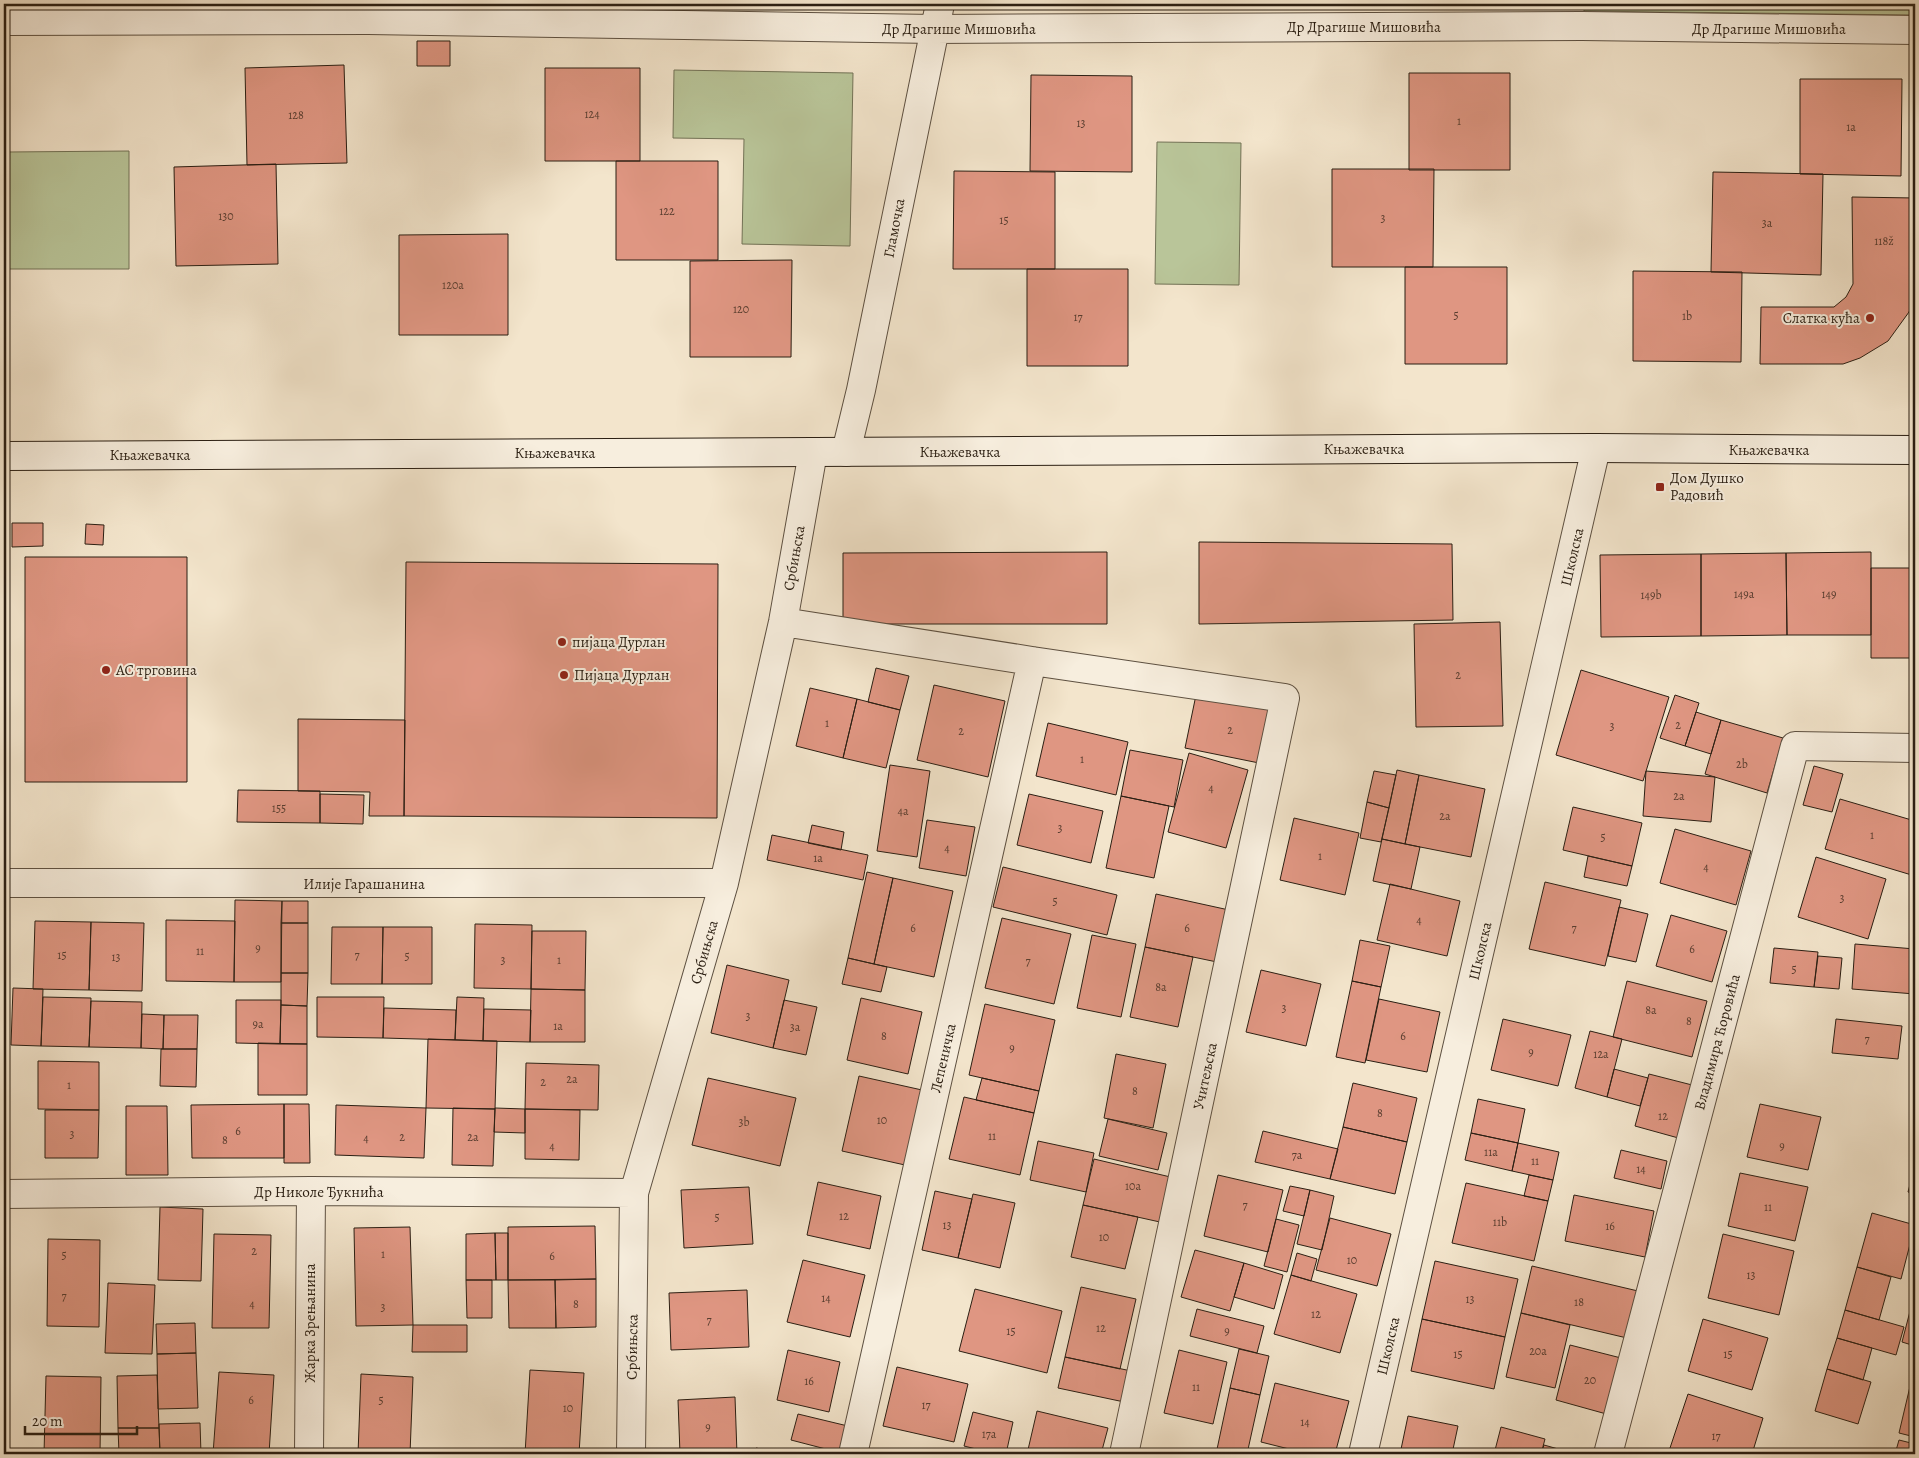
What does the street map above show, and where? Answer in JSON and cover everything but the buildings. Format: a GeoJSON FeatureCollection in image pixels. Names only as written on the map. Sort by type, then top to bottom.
{"type":"FeatureCollection","features":[{"type":"Feature","properties":{"kind":"street","name":"Др Драгише Мишовића"},"geometry":{"type":"LineString","coordinates":[[4,21],[368,20],[548,13],[1915,30]]}},
{"type":"Feature","properties":{"kind":"street","name":"Гламочка"},"geometry":{"type":"LineString","coordinates":[[846,452],[863,380],[937,17]]}},
{"type":"Feature","properties":{"kind":"street","name":"Књажевачка"},"geometry":{"type":"LineString","coordinates":[[4,456],[1596,448],[1915,450]]}},
{"type":"Feature","properties":{"kind":"street","name":"Школска"},"geometry":{"type":"LineString","coordinates":[[1363,1454],[1596,448]]}},
{"type":"Feature","properties":{"kind":"street","name":"Србињска"},"geometry":{"type":"LineString","coordinates":[[631,1454],[634,1193],[724,883],[782,622],[813,452]]}},
{"type":"Feature","properties":{"kind":"street"},"geometry":{"type":"LineString","coordinates":[[782,622],[1032,662]]}},
{"type":"Feature","properties":{"kind":"street","name":"Учитељска"},"geometry":{"type":"LineString","coordinates":[[1032,662],[1285,698],[1124,1454]]}},
{"type":"Feature","properties":{"kind":"street","name":"Лепеничка"},"geometry":{"type":"LineString","coordinates":[[853,1454],[1032,662]]}},
{"type":"Feature","properties":{"kind":"street","name":"Владимира Ћоровића"},"geometry":{"type":"LineString","coordinates":[[1608,1454],[1794,746],[1915,748]]}},
{"type":"Feature","properties":{"kind":"street","name":"Илије Гарашанина"},"geometry":{"type":"LineString","coordinates":[[4,883],[724,883]]}},
{"type":"Feature","properties":{"kind":"street","name":"Др Николе Ђукнића"},"geometry":{"type":"LineString","coordinates":[[4,1194],[310,1191],[634,1193]]}},
{"type":"Feature","properties":{"kind":"street","name":"Жарка Зрењанина"},"geometry":{"type":"LineString","coordinates":[[309,1454],[310,1191]]}},
{"type":"Feature","properties":{"kind":"green space"},"geometry":{"type":"Polygon","coordinates":[[[1584,4],[1915,4],[1915,15],[1584,11],[1584,4]]]}},
{"type":"Feature","properties":{"kind":"green space"},"geometry":{"type":"Polygon","coordinates":[[[674,70],[853,73],[850,246],[742,244],[744,139],[673,138],[674,70]]]}},
{"type":"Feature","properties":{"kind":"green space"},"geometry":{"type":"Polygon","coordinates":[[[1157,142],[1241,143],[1239,285],[1155,284],[1157,142]]]}},
{"type":"Feature","properties":{"kind":"green space"},"geometry":{"type":"Polygon","coordinates":[[[129,151],[129,269],[8,269],[7,152],[129,151]]]}},
{"type":"Feature","properties":{"kind":"place","name":"Слатка кућа"},"geometry":{"type":"Point","coordinates":[1870,318]}},
{"type":"Feature","properties":{"kind":"place","name":"Дом Душко Радовић"},"geometry":{"type":"Point","coordinates":[1660,487]}},
{"type":"Feature","properties":{"kind":"place","name":"пијаца Дурлан"},"geometry":{"type":"Point","coordinates":[562,642]}},
{"type":"Feature","properties":{"kind":"place","name":"АС трговина"},"geometry":{"type":"Point","coordinates":[106,670]}},
{"type":"Feature","properties":{"kind":"place","name":"Пијаца Дурлан"},"geometry":{"type":"Point","coordinates":[564,675]}}]}
